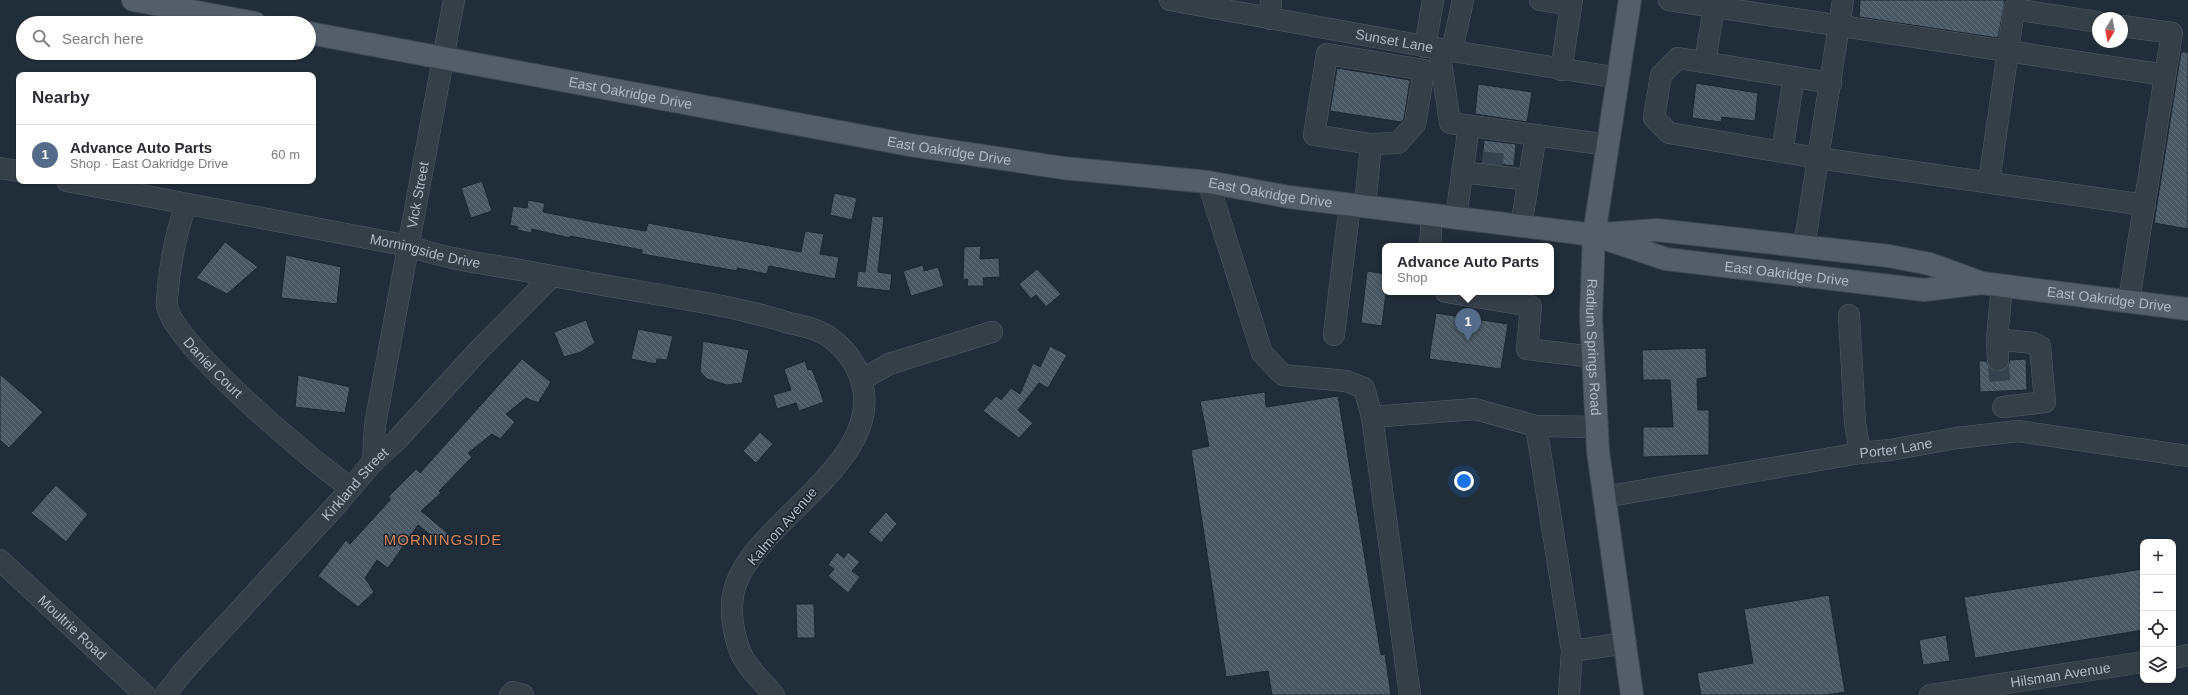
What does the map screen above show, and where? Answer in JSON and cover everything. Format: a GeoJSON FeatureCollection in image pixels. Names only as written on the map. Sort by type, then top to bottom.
{"type":"FeatureCollection","features":[{"type":"Feature","properties":{"kind":"main road"},"geometry":{"type":"LineString","coordinates":[[133,0],[218,16]]}},
{"type":"Feature","properties":{"kind":"main road","name":"Radium Springs Road"},"geometry":{"type":"LineString","coordinates":[[1630,0],[1594,235],[1591,316],[1597,427],[1604,497],[1626,643],[1632,695]]}},
{"type":"Feature","properties":{"kind":"main road","name":"East Oakridge Drive"},"geometry":{"type":"LineString","coordinates":[[316,34],[910,145],[1063,168],[1208,182],[1289,197],[1594,235],[1666,259],[1924,290],[1992,285],[2129,300],[2188,309]]}},
{"type":"Feature","properties":{"kind":"main road","name":"East Oakridge Drive"},"geometry":{"type":"LineString","coordinates":[[1594,235],[1657,230],[1889,256],[1930,264],[1992,285]]}},
{"type":"Feature","properties":{"kind":"street","name":"Vick Street"},"geometry":{"type":"LineString","coordinates":[[373,462],[375,425],[454,0]]}},
{"type":"Feature","properties":{"kind":"street","name":"Sunset Lane"},"geometry":{"type":"LineString","coordinates":[[1170,0],[1270,10],[1432,48],[1561,70],[1619,78]]}},
{"type":"Feature","properties":{"kind":"street"},"geometry":{"type":"LineString","coordinates":[[1433,0],[1432,48],[1450,123],[1471,152],[1526,158],[1608,145]]}},
{"type":"Feature","properties":{"kind":"street"},"geometry":{"type":"LineString","coordinates":[[1408,67],[1432,48],[1462,0]]}},
{"type":"Feature","properties":{"kind":"street"},"geometry":{"type":"LineString","coordinates":[[1540,0],[1571,3],[1561,70]]}},
{"type":"Feature","properties":{"kind":"street"},"geometry":{"type":"LineString","coordinates":[[1669,0],[2165,75]]}},
{"type":"Feature","properties":{"kind":"street"},"geometry":{"type":"LineString","coordinates":[[1804,247],[1843,0]]}},
{"type":"Feature","properties":{"kind":"street"},"geometry":{"type":"LineString","coordinates":[[1705,62],[1714,7]]}},
{"type":"Feature","properties":{"kind":"street"},"geometry":{"type":"LineString","coordinates":[[1989,182],[2014,9],[2092,21]]}},
{"type":"Feature","properties":{"kind":"street"},"geometry":{"type":"LineString","coordinates":[[2128,27],[2172,33],[2129,300]]}},
{"type":"Feature","properties":{"kind":"street"},"geometry":{"type":"LineString","coordinates":[[1327,54],[1424,70],[1415,124],[1398,143],[1371,144],[1314,135],[1327,54]]}},
{"type":"Feature","properties":{"kind":"street"},"geometry":{"type":"LineString","coordinates":[[1831,83],[1678,58],[1661,75],[1654,118],[1669,134],[1818,158],[2145,205]]}},
{"type":"Feature","properties":{"kind":"street"},"geometry":{"type":"LineString","coordinates":[[1782,152],[1794,77]]}},
{"type":"Feature","properties":{"kind":"street"},"geometry":{"type":"LineString","coordinates":[[1334,335],[1371,144]]}},
{"type":"Feature","properties":{"kind":"street"},"geometry":{"type":"LineString","coordinates":[[1471,152],[1526,158]]}},
{"type":"Feature","properties":{"kind":"street"},"geometry":{"type":"LineString","coordinates":[[1456,218],[1471,152]]}},
{"type":"Feature","properties":{"kind":"street"},"geometry":{"type":"LineString","coordinates":[[1521,226],[1526,158]]}},
{"type":"Feature","properties":{"kind":"street"},"geometry":{"type":"LineString","coordinates":[[0,168],[16,171]]}},
{"type":"Feature","properties":{"kind":"street"},"geometry":{"type":"LineString","coordinates":[[1208,182],[1262,353],[1283,376],[1346,381],[1364,388],[1372,417],[1410,695]]}},
{"type":"Feature","properties":{"kind":"street","name":"Morningside Drive"},"geometry":{"type":"LineString","coordinates":[[82,184],[186,205],[409,246],[433,254],[551,277],[580,280],[747,310],[782,320]]}},
{"type":"Feature","properties":{"kind":"street","name":"Daniel Court"},"geometry":{"type":"LineString","coordinates":[[186,205],[177,228],[167,306],[175,326],[193,348],[241,395],[330,474],[350,487]]}},
{"type":"Feature","properties":{"kind":"street"},"geometry":{"type":"LineString","coordinates":[[1430,243],[1432,215]]}},
{"type":"Feature","properties":{"kind":"street","name":"Kirkland Street"},"geometry":{"type":"LineString","coordinates":[[165,695],[183,672],[339,502],[350,487],[373,462],[396,441],[479,350],[551,277]]}},
{"type":"Feature","properties":{"kind":"street"},"geometry":{"type":"LineString","coordinates":[[1992,285],[1998,360]]}},
{"type":"Feature","properties":{"kind":"street"},"geometry":{"type":"LineString","coordinates":[[1464,295],[1532,306],[1527,349],[1593,357]]}},
{"type":"Feature","properties":{"kind":"street"},"geometry":{"type":"LineString","coordinates":[[1849,315],[1855,423],[1860,453]]}},
{"type":"Feature","properties":{"kind":"street","name":"Kalmon Avenue"},"geometry":{"type":"LineString","coordinates":[[774,695],[743,659],[736,639],[732,622],[732,603],[736,585],[756,553],[836,466],[855,437],[862,417],[864,402],[861,380],[855,364],[846,352],[832,339],[819,331],[782,320]]}},
{"type":"Feature","properties":{"kind":"street"},"geometry":{"type":"LineString","coordinates":[[861,380],[889,364],[992,332]]}},
{"type":"Feature","properties":{"kind":"street"},"geometry":{"type":"LineString","coordinates":[[1996,433],[1997,417],[2002,399],[2045,402],[2040,346],[2033,343],[1997,339]]}},
{"type":"Feature","properties":{"kind":"street"},"geometry":{"type":"LineString","coordinates":[[1372,417],[1475,409],[1536,426],[1597,427]]}},
{"type":"Feature","properties":{"kind":"street"},"geometry":{"type":"LineString","coordinates":[[1536,426],[1572,652],[1569,695]]}},
{"type":"Feature","properties":{"kind":"street","name":"Porter Lane"},"geometry":{"type":"LineString","coordinates":[[1604,497],[1860,453],[1890,450],[1957,438],[2018,431],[2188,456]]}},
{"type":"Feature","properties":{"kind":"street","name":"Moultrie Road"},"geometry":{"type":"LineString","coordinates":[[0,560],[145,695]]}},
{"type":"Feature","properties":{"kind":"street"},"geometry":{"type":"LineString","coordinates":[[1572,652],[1626,643]]}},
{"type":"Feature","properties":{"kind":"street"},"geometry":{"type":"LineString","coordinates":[[2176,657],[2188,655]]}},
{"type":"Feature","properties":{"kind":"street","name":"Hilsman Avenue"},"geometry":{"type":"LineString","coordinates":[[1930,695],[2140,662]]}},
{"type":"Feature","properties":{"kind":"street"},"geometry":{"type":"LineString","coordinates":[[510,695],[514,692],[523,695]]}},
{"type":"Feature","properties":{"kind":"building"},"geometry":{"type":"Polygon","coordinates":[[[1860,0],[2005,0],[1998,38],[1859,17],[1860,0]]]}},
{"type":"Feature","properties":{"kind":"building"},"geometry":{"type":"Polygon","coordinates":[[[2181,52],[2188,52],[2188,229],[2154,223],[2181,52]]]}},
{"type":"Feature","properties":{"kind":"building"},"geometry":{"type":"Polygon","coordinates":[[[1337,68],[1410,80],[1404,119],[1401,122],[1330,111],[1337,68]]]}},
{"type":"Feature","properties":{"kind":"building"},"geometry":{"type":"Polygon","coordinates":[[[1696,83],[1758,93],[1755,121],[1722,117],[1721,122],[1692,118],[1696,83]]]}},
{"type":"Feature","properties":{"kind":"building"},"geometry":{"type":"Polygon","coordinates":[[[1478,84],[1532,92],[1527,122],[1475,114],[1478,84]]]}},
{"type":"Feature","properties":{"kind":"building"},"geometry":{"type":"Polygon","coordinates":[[[1484,140],[1516,144],[1514,166],[1482,162],[1484,140]]]}},
{"type":"Feature","properties":{"kind":"building"},"geometry":{"type":"Polygon","coordinates":[[[482,181],[492,211],[471,218],[461,188],[482,181]]]}},
{"type":"Feature","properties":{"kind":"building"},"geometry":{"type":"Polygon","coordinates":[[[834,193],[857,198],[852,220],[830,215],[834,193]]]}},
{"type":"Feature","properties":{"kind":"building"},"geometry":{"type":"Polygon","coordinates":[[[528,200],[545,203],[543,212],[604,224],[646,231],[648,223],[801,252],[805,231],[824,234],[820,254],[839,257],[835,279],[769,266],[767,274],[737,268],[737,271],[642,254],[642,250],[570,236],[570,238],[532,229],[531,233],[517,230],[518,227],[510,225],[513,206],[527,208],[528,200]]]}},
{"type":"Feature","properties":{"kind":"building"},"geometry":{"type":"Polygon","coordinates":[[[872,216],[884,217],[878,272],[892,274],[890,291],[856,287],[858,271],[865,272],[872,216]]]}},
{"type":"Feature","properties":{"kind":"building"},"geometry":{"type":"Polygon","coordinates":[[[225,242],[258,267],[227,294],[196,278],[225,242]]]}},
{"type":"Feature","properties":{"kind":"building"},"geometry":{"type":"Polygon","coordinates":[[[981,246],[980,259],[999,258],[1000,277],[983,278],[984,286],[967,286],[968,279],[963,280],[964,247],[981,246]]]}},
{"type":"Feature","properties":{"kind":"building"},"geometry":{"type":"Polygon","coordinates":[[[286,255],[341,267],[337,304],[281,298],[286,255]]]}},
{"type":"Feature","properties":{"kind":"building"},"geometry":{"type":"Polygon","coordinates":[[[923,265],[924,271],[938,267],[944,286],[911,296],[903,271],[923,265]]]}},
{"type":"Feature","properties":{"kind":"building"},"geometry":{"type":"Polygon","coordinates":[[[1037,269],[1061,294],[1046,307],[1036,295],[1031,299],[1019,284],[1037,269]]]}},
{"type":"Feature","properties":{"kind":"building"},"geometry":{"type":"Polygon","coordinates":[[[1367,271],[1382,274],[1382,295],[1386,295],[1382,326],[1361,323],[1367,271]]]}},
{"type":"Feature","properties":{"kind":"building"},"geometry":{"type":"Polygon","coordinates":[[[1436,313],[1508,324],[1501,369],[1429,359],[1436,313]]]}},
{"type":"Feature","properties":{"kind":"building"},"geometry":{"type":"Polygon","coordinates":[[[586,320],[595,343],[581,352],[564,357],[554,332],[586,320]]]}},
{"type":"Feature","properties":{"kind":"building"},"geometry":{"type":"Polygon","coordinates":[[[638,329],[673,336],[667,360],[657,359],[656,364],[631,359],[638,329]]]}},
{"type":"Feature","properties":{"kind":"building"},"geometry":{"type":"Polygon","coordinates":[[[703,341],[749,350],[742,383],[727,385],[707,379],[700,371],[703,341]]]}},
{"type":"Feature","properties":{"kind":"building"},"geometry":{"type":"Polygon","coordinates":[[[1050,346],[1067,355],[1048,388],[1039,383],[1018,410],[1033,423],[1019,438],[983,411],[996,396],[1001,400],[1011,388],[1020,394],[1033,363],[1040,367],[1050,346]]]}},
{"type":"Feature","properties":{"kind":"building"},"geometry":{"type":"Polygon","coordinates":[[[1706,348],[1707,377],[1697,379],[1698,410],[1709,410],[1709,455],[1643,457],[1643,427],[1673,427],[1670,380],[1643,380],[1642,350],[1706,348]]]}},
{"type":"Feature","properties":{"kind":"building"},"geometry":{"type":"Polygon","coordinates":[[[522,359],[551,382],[538,403],[526,398],[506,414],[515,422],[500,439],[492,434],[468,453],[472,457],[439,491],[441,493],[421,511],[450,535],[442,544],[418,525],[388,568],[377,560],[365,578],[374,592],[358,607],[318,576],[346,540],[350,544],[391,499],[388,497],[416,469],[420,473],[522,359]]]}},
{"type":"Feature","properties":{"kind":"building"},"geometry":{"type":"Polygon","coordinates":[[[2026,359],[2027,390],[1980,392],[1979,361],[1986,361],[1992,370],[1999,372],[2008,366],[2010,360],[2026,359]]]}},
{"type":"Feature","properties":{"kind":"building"},"geometry":{"type":"Polygon","coordinates":[[[805,361],[808,370],[812,369],[824,402],[799,411],[796,403],[777,409],[773,395],[791,390],[784,369],[805,361]]]}},
{"type":"Feature","properties":{"kind":"building"},"geometry":{"type":"Polygon","coordinates":[[[0,374],[43,412],[9,448],[0,440],[0,374]]]}},
{"type":"Feature","properties":{"kind":"building"},"geometry":{"type":"Polygon","coordinates":[[[298,375],[350,387],[345,413],[295,407],[298,375]]]}},
{"type":"Feature","properties":{"kind":"building"},"geometry":{"type":"Polygon","coordinates":[[[1265,392],[1266,407],[1338,396],[1381,655],[1385,654],[1391,695],[1272,695],[1268,671],[1226,677],[1191,450],[1209,446],[1200,401],[1265,392]]]}},
{"type":"Feature","properties":{"kind":"building"},"geometry":{"type":"Polygon","coordinates":[[[760,432],[773,444],[756,463],[743,451],[760,432]]]}},
{"type":"Feature","properties":{"kind":"building"},"geometry":{"type":"Polygon","coordinates":[[[56,485],[88,514],[66,542],[31,513],[56,485]]]}},
{"type":"Feature","properties":{"kind":"building"},"geometry":{"type":"Polygon","coordinates":[[[886,512],[897,524],[881,543],[868,532],[886,512]]]}},
{"type":"Feature","properties":{"kind":"building"},"geometry":{"type":"Polygon","coordinates":[[[837,552],[844,558],[848,552],[860,562],[852,571],[860,577],[848,593],[828,576],[834,569],[828,565],[837,552]]]}},
{"type":"Feature","properties":{"kind":"building"},"geometry":{"type":"Polygon","coordinates":[[[2140,569],[2140,630],[1975,658],[1964,597],[2140,569]]]}},
{"type":"Feature","properties":{"kind":"building"},"geometry":{"type":"Polygon","coordinates":[[[1829,595],[1845,692],[1826,695],[1701,695],[1697,673],[1753,663],[1744,609],[1829,595]]]}},
{"type":"Feature","properties":{"kind":"building"},"geometry":{"type":"Polygon","coordinates":[[[796,604],[814,604],[815,638],[797,638],[796,604]]]}},
{"type":"Feature","properties":{"kind":"building"},"geometry":{"type":"Polygon","coordinates":[[[1946,635],[1950,661],[1923,665],[1919,640],[1946,635]]]}},
{"type":"Feature","properties":{"kind":"tunnel"},"geometry":{"type":"LineString","coordinates":[[1482,162],[1514,165]]}},
{"type":"Feature","properties":{"kind":"tunnel"},"geometry":{"type":"LineString","coordinates":[[1998,360],[2001,391]]}},
{"type":"Feature","properties":{"kind":"place","name":"Advance Auto Parts"},"geometry":{"type":"Point","coordinates":[1468,341]}},
{"type":"Feature","properties":{"kind":"district","name":"MORNINGSIDE"},"geometry":{"type":"Point","coordinates":[443,539]}}]}
